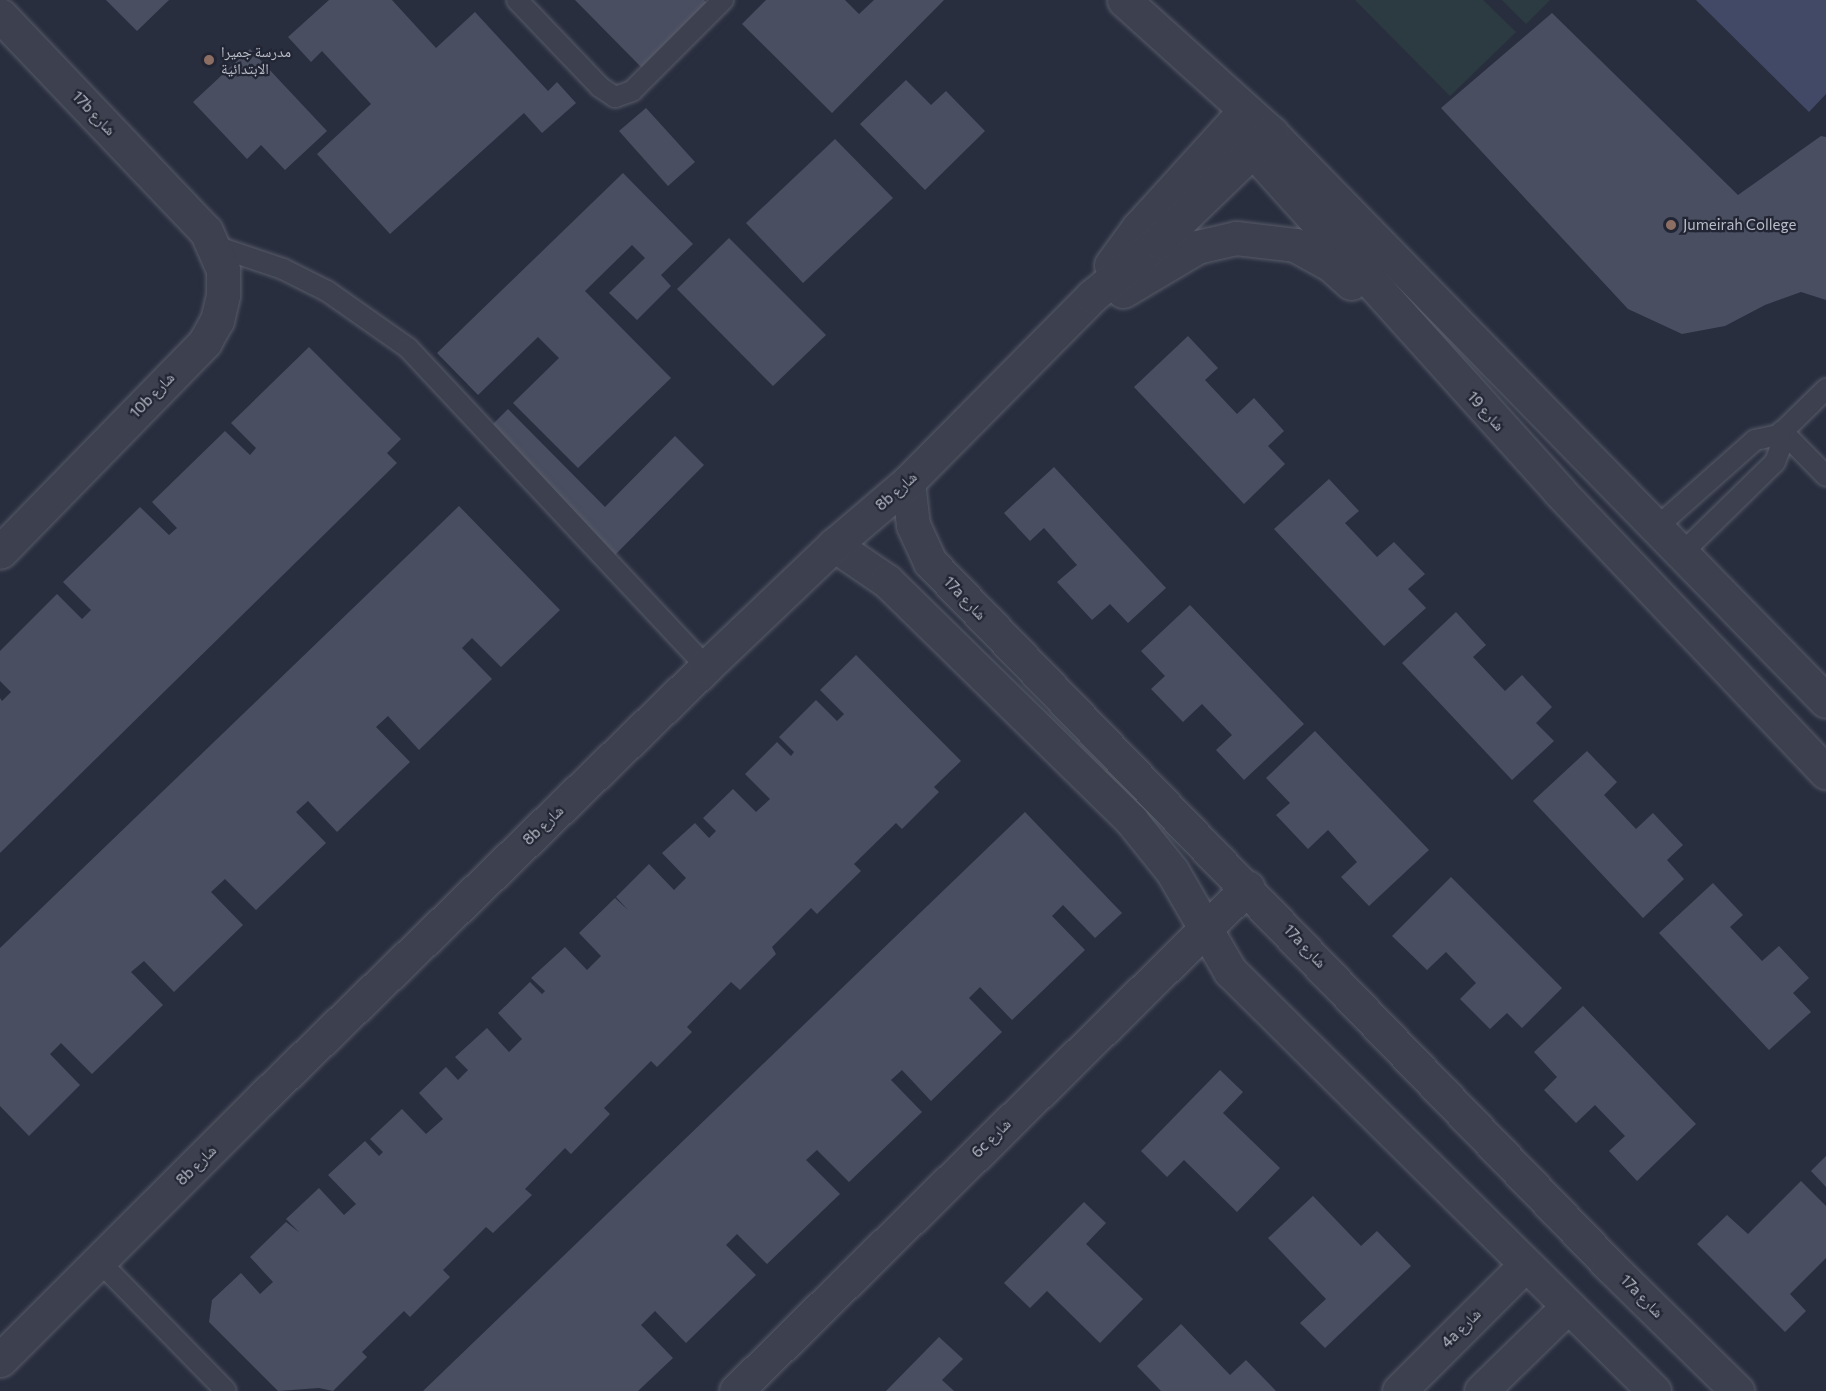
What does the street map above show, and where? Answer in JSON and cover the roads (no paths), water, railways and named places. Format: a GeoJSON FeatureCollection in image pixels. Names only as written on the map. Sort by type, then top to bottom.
{"type":"FeatureCollection","features":[{"type":"Feature","properties":{"kind":"street","name":"شارع 19"},"geometry":{"type":"LineString","coordinates":[[1124,0],[1262,142],[1657,527],[1826,701]]}},
{"type":"Feature","properties":{"kind":"street","name":"17b شارع"},"geometry":{"type":"LineString","coordinates":[[0,15],[189,212]]}},
{"type":"Feature","properties":{"kind":"street","name":"8b شارع"},"geometry":{"type":"LineString","coordinates":[[1092,296],[1138,228],[1238,118]]}},
{"type":"Feature","properties":{"kind":"street","name":"شارع 19"},"geometry":{"type":"LineString","coordinates":[[1262,142],[1428,345],[1559,491],[1826,772]]}},
{"type":"Feature","properties":{"kind":"street","name":"8b شارع"},"geometry":{"type":"LineString","coordinates":[[0,1360],[706,666],[834,544],[908,482],[1092,296],[1137,260],[1262,142]]}},
{"type":"Feature","properties":{"kind":"street","name":"10b شارع"},"geometry":{"type":"LineString","coordinates":[[0,552],[205,342],[217,320],[224,295],[223,270],[215,246],[189,212]]}},
{"type":"Feature","properties":{"kind":"street"},"geometry":{"type":"LineString","coordinates":[[1092,296],[1139,284],[1179,257],[1216,241],[1236,238],[1276,240],[1295,245],[1331,265],[1389,321],[1428,345]]}},
{"type":"Feature","properties":{"kind":"street","name":"17a شارع"},"geometry":{"type":"LineString","coordinates":[[908,482],[913,525],[930,562],[1248,887],[1609,1264],[1737,1391]]}},
{"type":"Feature","properties":{"kind":"street"},"geometry":{"type":"LineString","coordinates":[[834,544],[887,580],[1131,820],[1172,871],[1230,971],[1524,1266],[1654,1391]]}},
{"type":"Feature","properties":{"kind":"street","name":"6c شارع"},"geometry":{"type":"LineString","coordinates":[[736,1391],[1203,927],[1248,887]]}},
{"type":"Feature","properties":{"kind":"street","name":"4a شارع"},"geometry":{"type":"LineString","coordinates":[[1398,1391],[1524,1266]]}},
{"type":"Feature","properties":{"kind":"street"},"geometry":{"type":"LineString","coordinates":[[1481,1391],[1567,1307]]}},
{"type":"Feature","properties":{"kind":"lane"},"geometry":{"type":"LineString","coordinates":[[517,0],[600,87],[615,97],[632,91],[723,0]]}},
{"type":"Feature","properties":{"kind":"lane"},"geometry":{"type":"LineString","coordinates":[[215,246],[283,269],[327,291],[408,348],[706,666]]}},
{"type":"Feature","properties":{"kind":"lane"},"geometry":{"type":"LineString","coordinates":[[1657,527],[1755,440],[1780,433],[1826,390]]}},
{"type":"Feature","properties":{"kind":"lane"},"geometry":{"type":"LineString","coordinates":[[1780,433],[1826,476]]}},
{"type":"Feature","properties":{"kind":"lane"},"geometry":{"type":"LineString","coordinates":[[1682,553],[1775,462],[1780,449],[1780,433]]}},
{"type":"Feature","properties":{"kind":"lane"},"geometry":{"type":"LineString","coordinates":[[99,1262],[226,1391]]}},
{"type":"Feature","properties":{"kind":"water"},"geometry":{"type":"Polygon","coordinates":[[[1696,0],[1826,0],[1826,94],[1809,112],[1696,0]]]}},
{"type":"Feature","properties":{"kind":"place","name":"مدرسة جميرا الابتدائية"},"geometry":{"type":"Point","coordinates":[209,60]}},
{"type":"Feature","properties":{"kind":"place","name":"Jumeirah College"},"geometry":{"type":"Point","coordinates":[1671,225]}}]}
